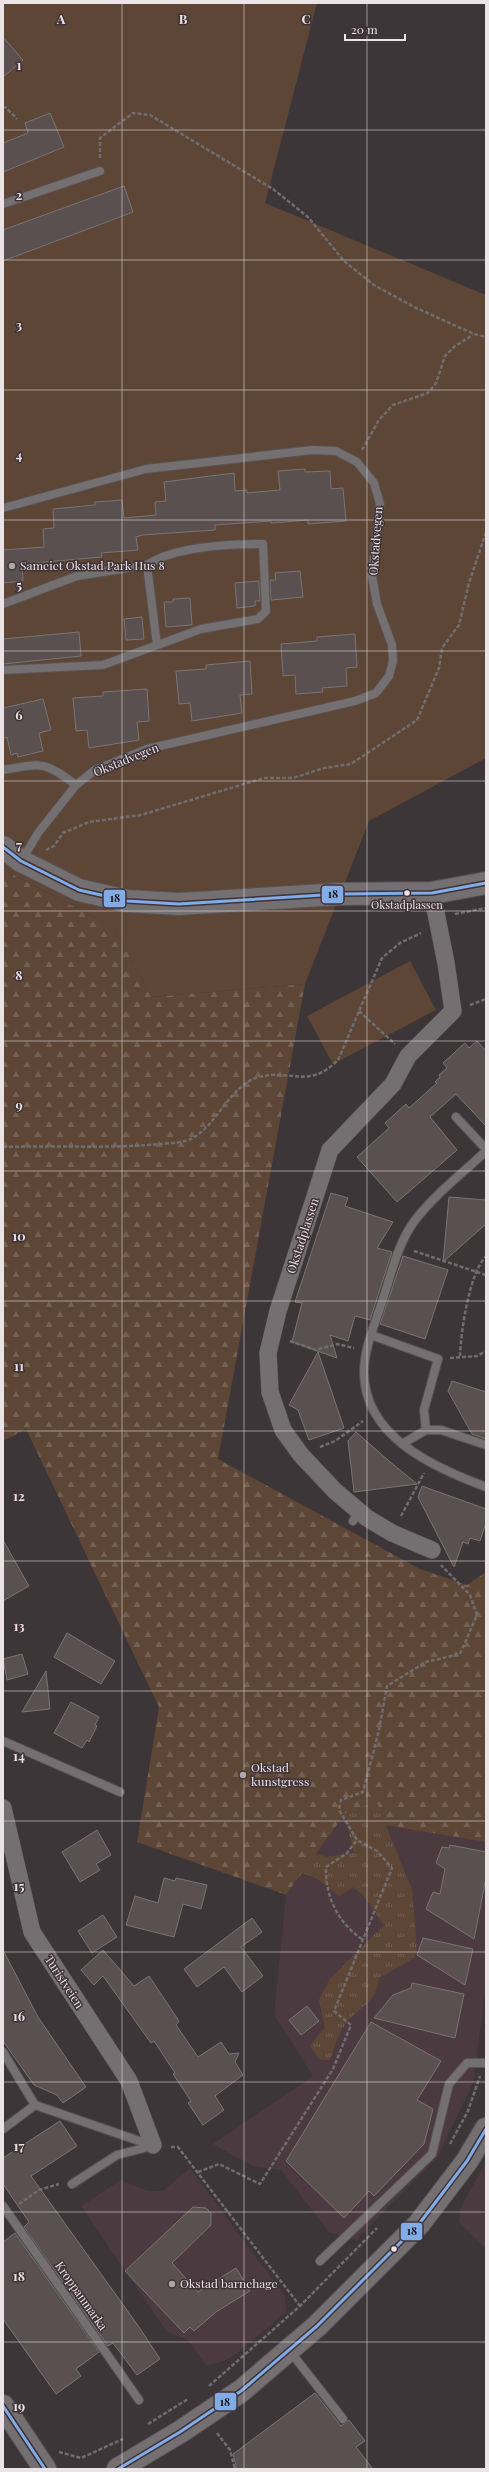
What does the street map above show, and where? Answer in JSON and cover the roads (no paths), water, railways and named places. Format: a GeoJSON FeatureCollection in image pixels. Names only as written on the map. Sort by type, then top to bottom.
{"type":"FeatureCollection","features":[{"type":"Feature","properties":{"kind":"street"},"geometry":{"type":"LineString","coordinates":[[3,847],[21,861],[79,890],[127,901],[179,904],[339,894],[432,893],[486,883]]}},
{"type":"Feature","properties":{"kind":"street","name":"Okstadplassen"},"geometry":{"type":"LineString","coordinates":[[432,893],[453,1012],[408,1056],[394,1084],[330,1150],[278,1311],[268,1352],[270,1392],[283,1430],[301,1455],[356,1516],[432,1550]]}},
{"type":"Feature","properties":{"kind":"street","name":"Turistveien"},"geometry":{"type":"LineString","coordinates":[[3,1808],[32,1932],[129,2081],[153,2145]]}},
{"type":"Feature","properties":{"kind":"street"},"geometry":{"type":"LineString","coordinates":[[118,2469],[180,2432],[241,2391],[317,2326],[419,2224],[467,2161],[486,2129]]}},
{"type":"Feature","properties":{"kind":"street"},"geometry":{"type":"LineString","coordinates":[[3,2406],[45,2469]]}},
{"type":"Feature","properties":{"kind":"lane"},"geometry":{"type":"LineString","coordinates":[[3,204],[100,171]]}},
{"type":"Feature","properties":{"kind":"lane","name":"Okstadvegen"},"geometry":{"type":"LineString","coordinates":[[3,508],[146,469],[312,450],[336,451],[357,462],[374,483],[380,504],[372,576],[377,604],[392,645],[393,661],[389,676],[376,693],[355,701],[147,749],[95,770],[76,785],[38,833],[21,861]]}},
{"type":"Feature","properties":{"kind":"lane"},"geometry":{"type":"LineString","coordinates":[[3,604],[77,576],[147,565],[156,559],[218,545],[263,544],[266,611],[258,619],[201,628],[103,665],[3,670]]}},
{"type":"Feature","properties":{"kind":"lane"},"geometry":{"type":"LineString","coordinates":[[147,565],[157,645]]}},
{"type":"Feature","properties":{"kind":"lane"},"geometry":{"type":"LineString","coordinates":[[3,770],[35,764],[53,768],[76,785]]}},
{"type":"Feature","properties":{"kind":"lane"},"geometry":{"type":"LineString","coordinates":[[456,1118],[486,1150],[423,1211],[411,1226],[400,1246],[371,1335],[364,1372],[368,1398],[375,1413],[402,1444],[429,1463],[486,1487]]}},
{"type":"Feature","properties":{"kind":"lane"},"geometry":{"type":"LineString","coordinates":[[371,1335],[438,1360],[424,1410],[426,1430]]}},
{"type":"Feature","properties":{"kind":"lane"},"geometry":{"type":"LineString","coordinates":[[402,1444],[426,1430],[441,1430],[486,1445]]}},
{"type":"Feature","properties":{"kind":"lane"},"geometry":{"type":"LineString","coordinates":[[3,1741],[120,1792]]}},
{"type":"Feature","properties":{"kind":"lane"},"geometry":{"type":"LineString","coordinates":[[3,2052],[35,2105],[153,2145]]}},
{"type":"Feature","properties":{"kind":"lane"},"geometry":{"type":"LineString","coordinates":[[320,2261],[432,2154],[449,2084],[467,2063],[485,2062]]}},
{"type":"Feature","properties":{"kind":"lane"},"geometry":{"type":"LineString","coordinates":[[3,2129],[35,2105]]}},
{"type":"Feature","properties":{"kind":"lane"},"geometry":{"type":"LineString","coordinates":[[72,2184],[117,2155],[153,2145]]}},
{"type":"Feature","properties":{"kind":"lane","name":"Kroppanmarka"},"geometry":{"type":"LineString","coordinates":[[5,2209],[139,2400]]}},
{"type":"Feature","properties":{"kind":"lane"},"geometry":{"type":"LineString","coordinates":[[289,2350],[343,2419]]}},
{"type":"Feature","properties":{"kind":"place","name":"Sameiet Okstad Park Hus 8"},"geometry":{"type":"Point","coordinates":[12,566]}},
{"type":"Feature","properties":{"kind":"place","name":"Okstadplassen"},"geometry":{"type":"Point","coordinates":[407,893]}},
{"type":"Feature","properties":{"kind":"place","name":"Okstad kunstgress"},"geometry":{"type":"Point","coordinates":[243,1775]}},
{"type":"Feature","properties":{"kind":"place","name":"Okstad barnehage"},"geometry":{"type":"Point","coordinates":[172,2284]}}]}
